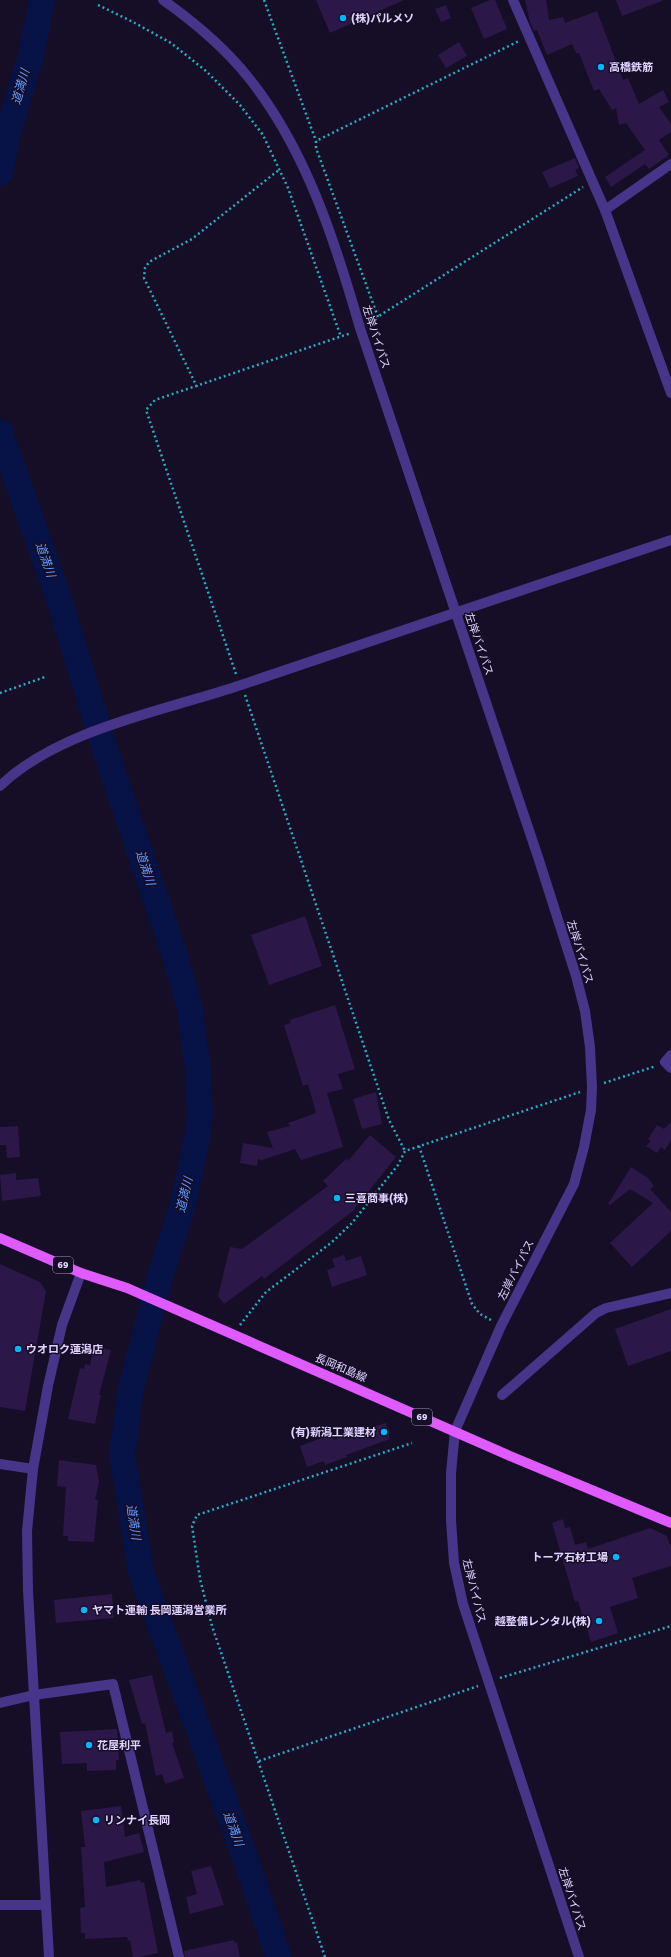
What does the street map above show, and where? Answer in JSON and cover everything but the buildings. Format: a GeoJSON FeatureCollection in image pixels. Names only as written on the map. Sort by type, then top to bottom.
{"type":"FeatureCollection","features":[{"type":"Feature","properties":{"kind":"main road","name":"長岡和島線"},"geometry":{"type":"LineString","coordinates":[[0,1238],[81,1273],[127,1288],[455,1431],[671,1523]]}},
{"type":"Feature","properties":{"kind":"street","name":"左岸バイパス"},"geometry":{"type":"LineString","coordinates":[[163,0],[217,43],[249,77],[296,152],[317,201],[338,253],[360,328],[538,857],[576,976],[585,1011],[590,1047],[592,1087],[591,1110],[574,1184],[501,1326],[455,1431],[451,1473],[451,1520],[454,1563],[463,1604],[579,1957]]}},
{"type":"Feature","properties":{"kind":"street"},"geometry":{"type":"LineString","coordinates":[[513,0],[605,210],[671,393]]}},
{"type":"Feature","properties":{"kind":"street"},"geometry":{"type":"LineString","coordinates":[[605,210],[671,164]]}},
{"type":"Feature","properties":{"kind":"street"},"geometry":{"type":"LineString","coordinates":[[0,786],[27,764],[49,751],[82,736],[125,721],[240,686],[671,540]]}},
{"type":"Feature","properties":{"kind":"street"},"geometry":{"type":"LineString","coordinates":[[49,1957],[28,1591],[27,1531],[33,1469],[48,1386],[62,1325],[81,1273]]}},
{"type":"Feature","properties":{"kind":"street"},"geometry":{"type":"LineString","coordinates":[[502,1395],[596,1313],[606,1308],[671,1293]]}},
{"type":"Feature","properties":{"kind":"street"},"geometry":{"type":"LineString","coordinates":[[0,1464],[33,1469]]}},
{"type":"Feature","properties":{"kind":"street"},"geometry":{"type":"LineString","coordinates":[[0,1703],[34,1695],[113,1684],[179,1957]]}},
{"type":"Feature","properties":{"kind":"street"},"geometry":{"type":"LineString","coordinates":[[0,1905],[46,1905]]}},
{"type":"Feature","properties":{"kind":"path"},"geometry":{"type":"LineString","coordinates":[[264,0],[316,141],[316,148],[378,317]]}},
{"type":"Feature","properties":{"kind":"path"},"geometry":{"type":"LineString","coordinates":[[98,5],[171,43],[206,71],[240,105],[263,135],[288,188],[341,337]]}},
{"type":"Feature","properties":{"kind":"path"},"geometry":{"type":"LineString","coordinates":[[316,141],[529,36]]}},
{"type":"Feature","properties":{"kind":"path"},"geometry":{"type":"LineString","coordinates":[[197,387],[144,278],[145,268],[149,262],[192,239],[280,169]]}},
{"type":"Feature","properties":{"kind":"path"},"geometry":{"type":"LineString","coordinates":[[405,1151],[389,1120],[316,908],[247,699],[240,686],[146,410],[155,400],[341,337],[360,328],[592,182]]}},
{"type":"Feature","properties":{"kind":"path"},"geometry":{"type":"LineString","coordinates":[[0,693],[45,677]]}},
{"type":"Feature","properties":{"kind":"path"},"geometry":{"type":"LineString","coordinates":[[233,1334],[266,1292],[331,1243],[352,1223],[398,1165],[405,1151],[669,1062]]}},
{"type":"Feature","properties":{"kind":"path"},"geometry":{"type":"LineString","coordinates":[[419,1146],[472,1304],[480,1314],[501,1326]]}},
{"type":"Feature","properties":{"kind":"path"},"geometry":{"type":"LineString","coordinates":[[325,1957],[212,1626],[200,1578],[192,1526],[197,1515],[412,1443]]}},
{"type":"Feature","properties":{"kind":"path"},"geometry":{"type":"LineString","coordinates":[[259,1761],[488,1682],[671,1626]]}},
{"type":"Feature","properties":{"kind":"waterway","name":"道満川"},"geometry":{"type":"LineString","coordinates":[[0,173],[7,136],[31,55],[42,0]]}},
{"type":"Feature","properties":{"kind":"waterway","name":"道満川"},"geometry":{"type":"LineString","coordinates":[[0,432],[60,602],[102,740],[175,956],[189,1005],[198,1070],[200,1115],[197,1139],[182,1208],[161,1273],[131,1388],[122,1454],[141,1572],[247,1863],[279,1957]]}},
{"type":"Feature","properties":{"kind":"place","name":"(株)パルメソ"},"geometry":{"type":"Point","coordinates":[343,18]}},
{"type":"Feature","properties":{"kind":"place","name":"高橋鉄筋"},"geometry":{"type":"Point","coordinates":[601,67]}},
{"type":"Feature","properties":{"kind":"place","name":"三喜商事(株)"},"geometry":{"type":"Point","coordinates":[337,1198]}},
{"type":"Feature","properties":{"kind":"place","name":"ウオロク蓮潟店"},"geometry":{"type":"Point","coordinates":[18,1349]}},
{"type":"Feature","properties":{"kind":"place","name":"(有)新潟工業建材"},"geometry":{"type":"Point","coordinates":[384,1432]}},
{"type":"Feature","properties":{"kind":"place","name":"トーア石材工場"},"geometry":{"type":"Point","coordinates":[616,1557]}},
{"type":"Feature","properties":{"kind":"place","name":"ヤマト運輸 長岡蓮潟営業所"},"geometry":{"type":"Point","coordinates":[84,1610]}},
{"type":"Feature","properties":{"kind":"place","name":"越整備レンタル(株)"},"geometry":{"type":"Point","coordinates":[599,1621]}},
{"type":"Feature","properties":{"kind":"place","name":"花屋利平"},"geometry":{"type":"Point","coordinates":[89,1745]}},
{"type":"Feature","properties":{"kind":"place","name":"リンナイ長岡"},"geometry":{"type":"Point","coordinates":[96,1820]}}]}
